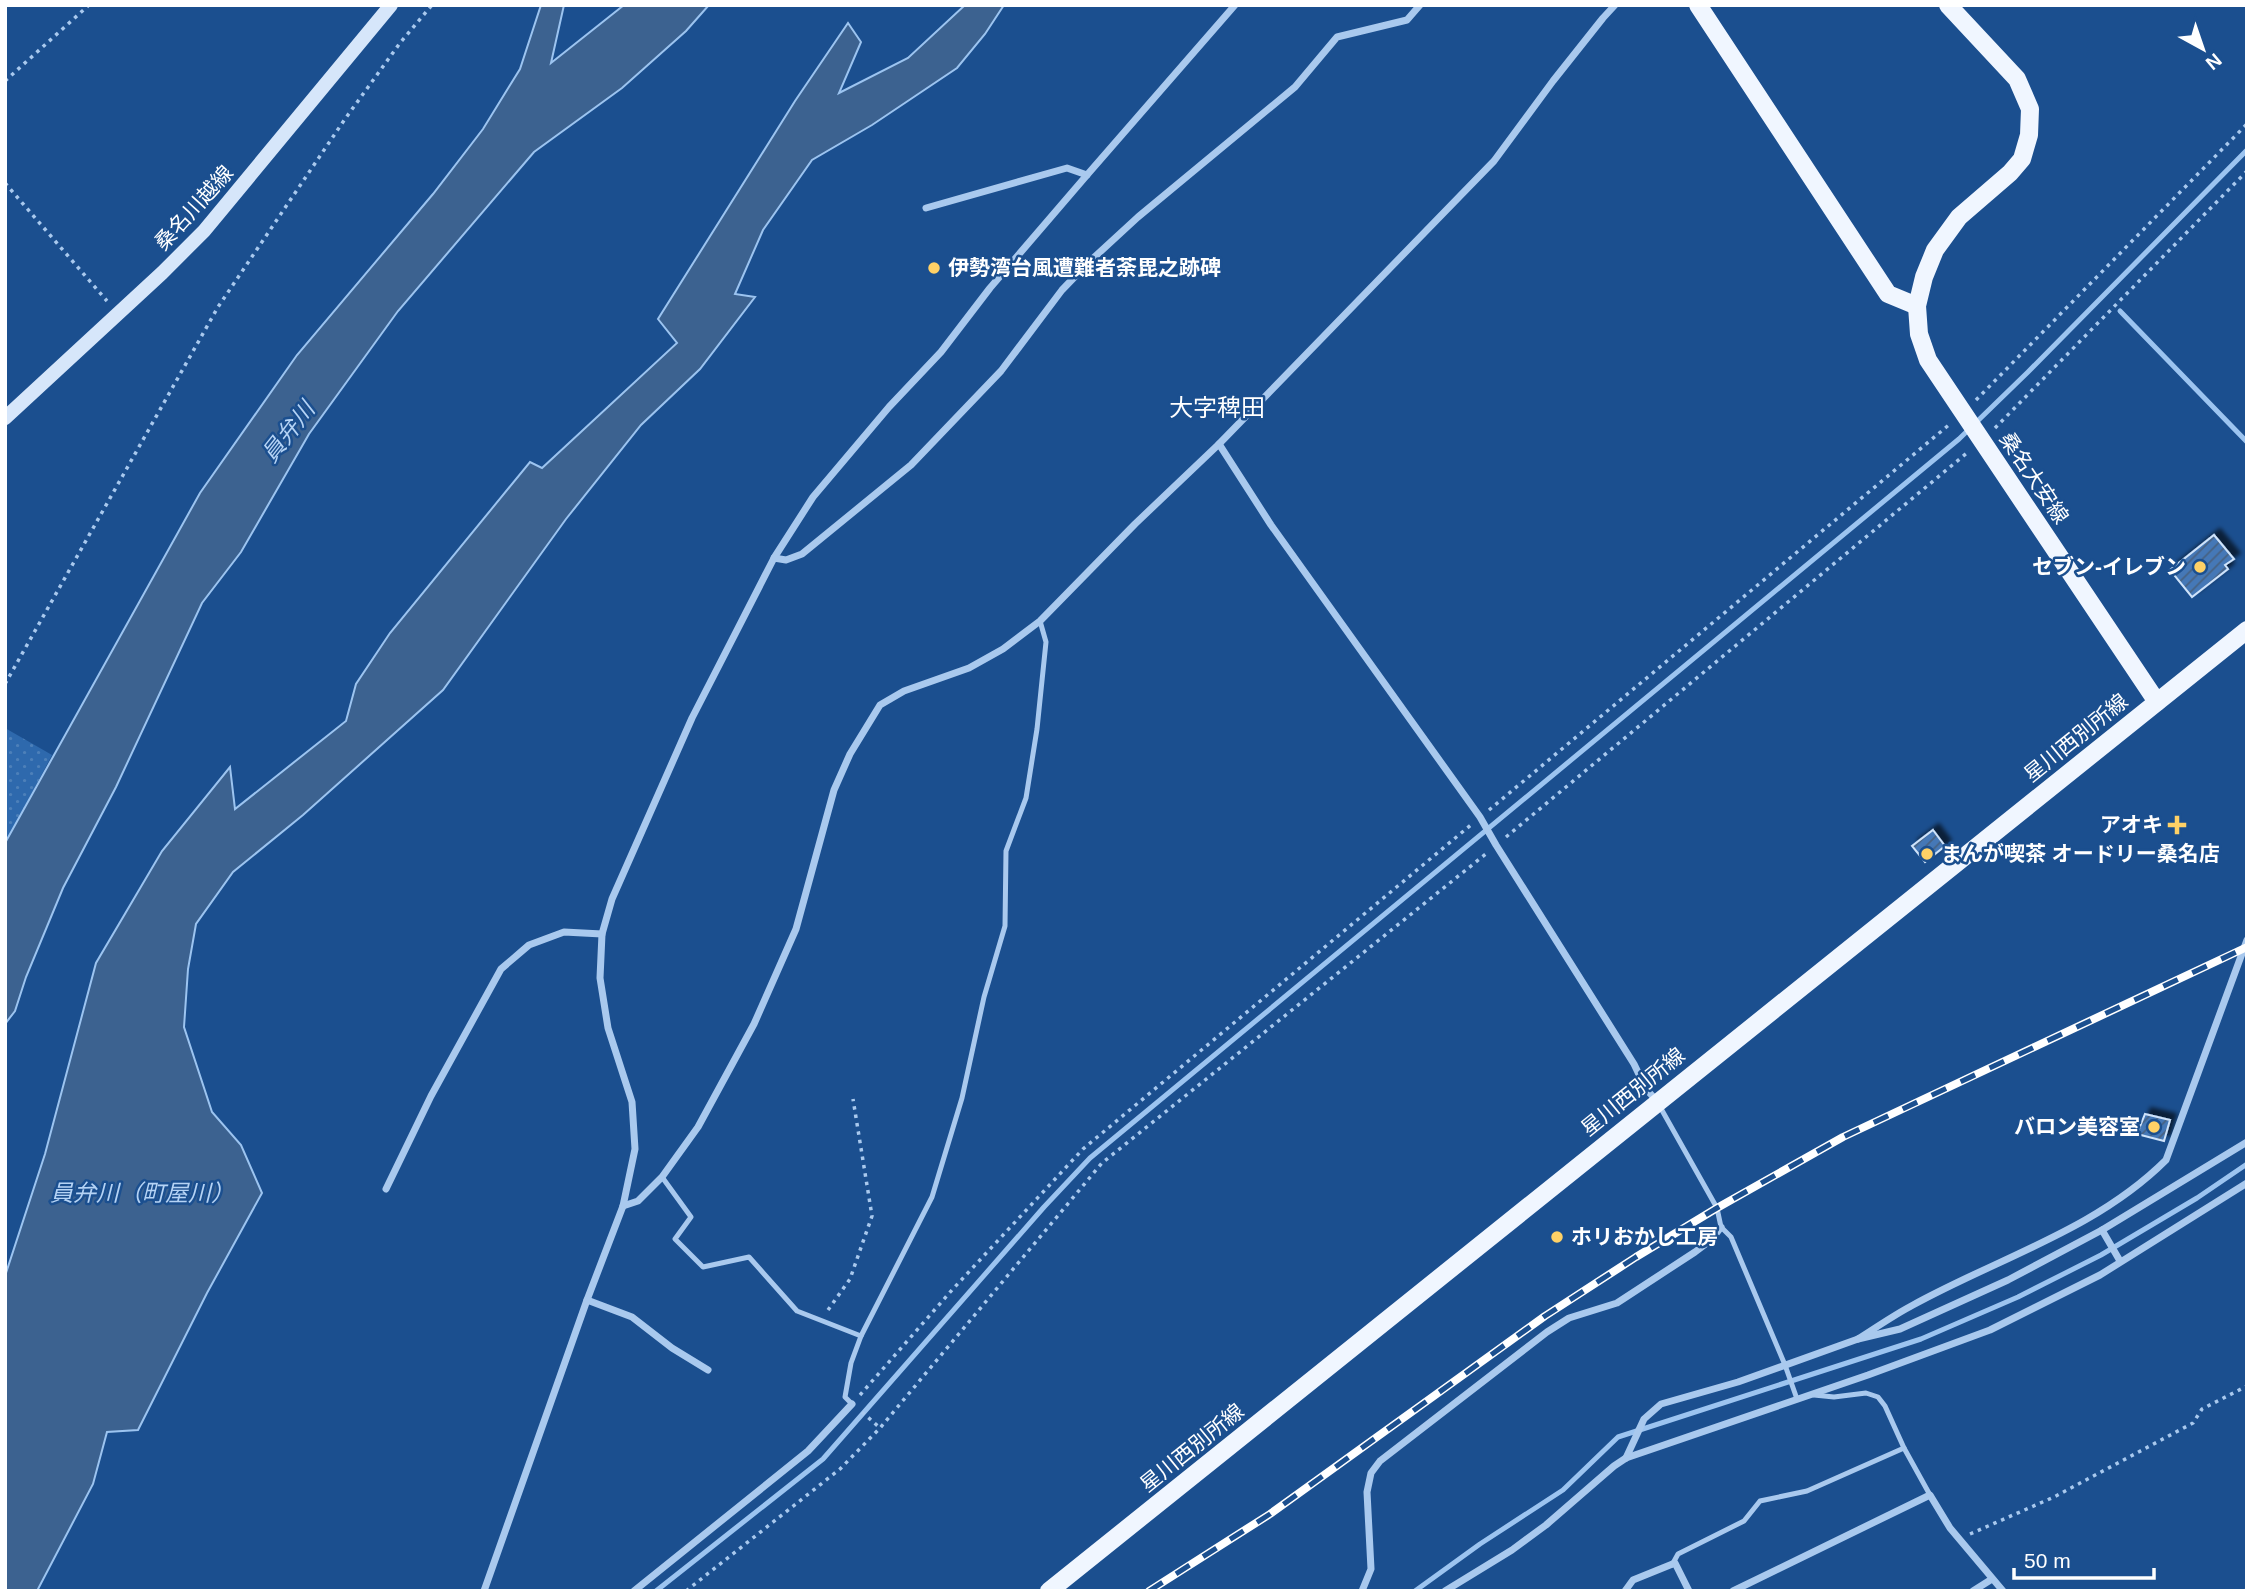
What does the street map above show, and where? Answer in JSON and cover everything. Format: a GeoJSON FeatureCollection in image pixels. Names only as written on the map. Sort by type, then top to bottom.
{"type":"FeatureCollection","features":[{"type":"Feature","properties":{"kind":"main road","name":"桑名川越線"},"geometry":{"type":"LineString","coordinates":[[5,418],[204,231],[391,5]]}},
{"type":"Feature","properties":{"kind":"main road"},"geometry":{"type":"LineString","coordinates":[[1698,5],[1888,294],[1917,306]]}},
{"type":"Feature","properties":{"kind":"main road","name":"桑名大安線"},"geometry":{"type":"LineString","coordinates":[[1948,5],[2017,79],[2030,109],[2029,135],[2022,159],[2010,173],[1959,217],[1935,250],[1924,277],[1917,306],[1919,334],[1928,360],[2157,702]]}},
{"type":"Feature","properties":{"kind":"main road","name":"星川西別所線"},"geometry":{"type":"LineString","coordinates":[[1049,1591],[2247,630]]}},
{"type":"Feature","properties":{"kind":"street"},"geometry":{"type":"LineString","coordinates":[[484,1591],[587,1300],[624,1206],[635,1149],[632,1102],[608,1028],[600,978],[602,934],[612,898],[692,718],[774,558],[813,496],[889,407],[941,352],[990,288],[1235,5]]}},
{"type":"Feature","properties":{"kind":"street"},"geometry":{"type":"LineString","coordinates":[[774,558],[786,560],[802,554],[911,465],[1001,371],[1062,290],[1088,262],[1296,86],[1337,37],[1407,20],[1420,5]]}},
{"type":"Feature","properties":{"kind":"street"},"geometry":{"type":"LineString","coordinates":[[624,1206],[638,1201],[663,1177],[698,1127],[754,1024],[796,929],[834,790],[850,754],[880,705],[904,691],[970,668],[1003,649],[1040,621],[1135,524],[1219,444],[1494,161],[1553,81],[1615,5]]}},
{"type":"Feature","properties":{"kind":"street"},"geometry":{"type":"LineString","coordinates":[[926,208],[1067,168],[1087,174]]}},
{"type":"Feature","properties":{"kind":"street"},"geometry":{"type":"LineString","coordinates":[[1219,444],[1271,525],[1481,819],[1634,1064],[1646,1089],[1657,1102]]}},
{"type":"Feature","properties":{"kind":"street"},"geometry":{"type":"LineString","coordinates":[[386,1189],[431,1096],[501,969],[529,945],[564,932],[602,934]]}},
{"type":"Feature","properties":{"kind":"street"},"geometry":{"type":"LineString","coordinates":[[1858,1339],[1913,1305],[2078,1225],[2144,1182],[2166,1160],[2247,940]]}},
{"type":"Feature","properties":{"kind":"street"},"geometry":{"type":"LineString","coordinates":[[1626,1458],[1644,1419],[1661,1404],[1738,1382],[1858,1339],[1900,1329],[2008,1280],[2104,1232],[2247,1142]]}},
{"type":"Feature","properties":{"kind":"street"},"geometry":{"type":"LineString","coordinates":[[1445,1591],[1512,1550],[1626,1458],[1868,1375],[1990,1329],[2047,1303],[2247,1183]]}},
{"type":"Feature","properties":{"kind":"street"},"geometry":{"type":"LineString","coordinates":[[1362,1591],[1371,1569],[1367,1492],[1371,1473],[1380,1461],[1547,1332],[1569,1318],[1617,1303],[1695,1252],[1711,1240],[1721,1227]]}},
{"type":"Feature","properties":{"kind":"street"},"geometry":{"type":"LineString","coordinates":[[2104,1232],[2119,1259]]}},
{"type":"Feature","properties":{"kind":"street"},"geometry":{"type":"LineString","coordinates":[[587,1300],[632,1317],[672,1348],[708,1370]]}},
{"type":"Feature","properties":{"kind":"street"},"geometry":{"type":"LineString","coordinates":[[634,1591],[808,1451],[852,1404]]}},
{"type":"Feature","properties":{"kind":"street"},"geometry":{"type":"LineString","coordinates":[[1732,1591],[1930,1495],[1959,1539],[2003,1591]]}},
{"type":"Feature","properties":{"kind":"street"},"geometry":{"type":"LineString","coordinates":[[1625,1591],[1633,1580],[1675,1563],[1689,1591]]}},
{"type":"Feature","properties":{"kind":"street"},"geometry":{"type":"LineString","coordinates":[[1973,1591],[1992,1579]]}},
{"type":"Feature","properties":{"kind":"lane"},"geometry":{"type":"LineString","coordinates":[[852,1404],[845,1397],[851,1363],[860,1336],[932,1197],[962,1098],[984,997],[1005,926],[1006,851],[1026,798],[1037,729],[1046,642],[1040,621]]}},
{"type":"Feature","properties":{"kind":"lane"},"geometry":{"type":"LineString","coordinates":[[1657,1102],[1717,1209],[1721,1227],[1731,1237],[1797,1399]]}},
{"type":"Feature","properties":{"kind":"lane"},"geometry":{"type":"LineString","coordinates":[[663,1177],[691,1217],[675,1239],[704,1266],[749,1257],[797,1311],[860,1336]]}},
{"type":"Feature","properties":{"kind":"lane"},"geometry":{"type":"LineString","coordinates":[[1808,1394],[1834,1397],[1866,1393],[1878,1397],[1930,1495]]}},
{"type":"Feature","properties":{"kind":"lane"},"geometry":{"type":"LineString","coordinates":[[1672,1565],[1678,1554],[1744,1521],[1760,1501],[1807,1491],[1904,1448]]}},
{"type":"Feature","properties":{"kind":"path"},"geometry":{"type":"LineString","coordinates":[[5,81],[89,5]]}},
{"type":"Feature","properties":{"kind":"path"},"geometry":{"type":"LineString","coordinates":[[5,684],[141,445],[187,358],[230,289],[345,119],[400,43],[432,5]]}},
{"type":"Feature","properties":{"kind":"path"},"geometry":{"type":"LineString","coordinates":[[852,1404],[952,1290],[1083,1149],[1965,416],[2247,124]]}},
{"type":"Feature","properties":{"kind":"path"},"geometry":{"type":"LineString","coordinates":[[686,1591],[840,1469],[880,1428],[1102,1163],[1496,845],[1980,439],[2247,171]]}},
{"type":"Feature","properties":{"kind":"path"},"geometry":{"type":"LineString","coordinates":[[5,183],[118,314]]}},
{"type":"Feature","properties":{"kind":"path"},"geometry":{"type":"LineString","coordinates":[[821,1320],[850,1279],[872,1216],[853,1099]]}},
{"type":"Feature","properties":{"kind":"path"},"geometry":{"type":"LineString","coordinates":[[1959,1539],[2054,1497],[2193,1423],[2202,1409],[2247,1385]]}},
{"type":"Feature","properties":{"kind":"path"},"geometry":{"type":"LineString","coordinates":[[872,1422],[880,1428]]}},
{"type":"Feature","properties":{"kind":"shaded area"},"geometry":{"type":"Polygon","coordinates":[[[5,728],[52,755],[5,844],[5,728]]]}},
{"type":"Feature","properties":{"kind":"water","name":"員弁川"},"geometry":{"type":"Polygon","coordinates":[[[541,5],[564,5],[551,63],[624,5],[709,5],[686,31],[622,88],[534,152],[398,311],[309,434],[241,552],[202,603],[116,787],[63,888],[26,977],[15,1011],[5,1024],[5,843],[200,493],[297,355],[433,194],[483,129],[520,69],[541,5]]]}},
{"type":"Feature","properties":{"kind":"water","name":"員弁川（町屋川）"},"geometry":{"type":"Polygon","coordinates":[[[965,5],[1004,5],[985,34],[957,68],[872,125],[812,160],[763,230],[735,294],[755,297],[700,369],[641,425],[566,519],[443,690],[303,815],[233,872],[196,924],[188,969],[184,1027],[212,1112],[241,1145],[262,1193],[207,1293],[138,1430],[107,1432],[93,1484],[37,1591],[5,1591],[5,1276],[45,1154],[96,963],[162,851],[230,767],[235,809],[346,721],[356,684],[390,633],[530,462],[542,468],[677,343],[658,319],[795,101],[848,23],[861,42],[839,93],[908,58],[965,5]]]}},
{"type":"Feature","properties":{"kind":"building","name":"セブン-イレブン"},"geometry":{"type":"Polygon","coordinates":[[[2214,535],[2234,559],[2225,565],[2228,569],[2192,597],[2170,570],[2214,535]]]}},
{"type":"Feature","properties":{"kind":"building","name":"まんが喫茶 オードリー桑名店"},"geometry":{"type":"Polygon","coordinates":[[[1933,830],[1945,846],[1925,862],[1912,846],[1933,830]]]}},
{"type":"Feature","properties":{"kind":"building","name":"バロン美容室"},"geometry":{"type":"Polygon","coordinates":[[[2145,1114],[2170,1120],[2164,1141],[2137,1134],[2145,1114]]]}},
{"type":"Feature","properties":{"kind":"waterway"},"geometry":{"type":"LineString","coordinates":[[656,1591],[823,1459],[1090,1158],[1959,439],[2247,150]]}},
{"type":"Feature","properties":{"kind":"waterway"},"geometry":{"type":"LineString","coordinates":[[2120,311],[2247,442]]}},
{"type":"Feature","properties":{"kind":"waterway"},"geometry":{"type":"LineString","coordinates":[[1415,1591],[1480,1544],[1563,1490],[1618,1437],[1921,1339],[2018,1297],[2101,1255],[2197,1198],[2247,1164]]}},
{"type":"Feature","properties":{"kind":"railway"},"geometry":{"type":"LineString","coordinates":[[1149,1591],[1270,1514],[1545,1316],[1717,1208],[1843,1137],[2247,947]]}},
{"type":"Feature","properties":{"kind":"place","name":"伊勢湾台風遭難者荼毘之跡碑"},"geometry":{"type":"Point","coordinates":[934,268]}},
{"type":"Feature","properties":{"kind":"place","name":"セブン-イレブン"},"geometry":{"type":"Point","coordinates":[2200,567]}},
{"type":"Feature","properties":{"kind":"place","name":"アオキ"},"geometry":{"type":"Point","coordinates":[2177,825]}},
{"type":"Feature","properties":{"kind":"place","name":"まんが喫茶 オードリー桑名店"},"geometry":{"type":"Point","coordinates":[1927,854]}},
{"type":"Feature","properties":{"kind":"place","name":"バロン美容室"},"geometry":{"type":"Point","coordinates":[2154,1127]}},
{"type":"Feature","properties":{"kind":"place","name":"ホリおかし工房"},"geometry":{"type":"Point","coordinates":[1557,1237]}},
{"type":"Feature","properties":{"kind":"district","name":"大字稗田"},"geometry":{"type":"Point","coordinates":[1217,408]}}]}
